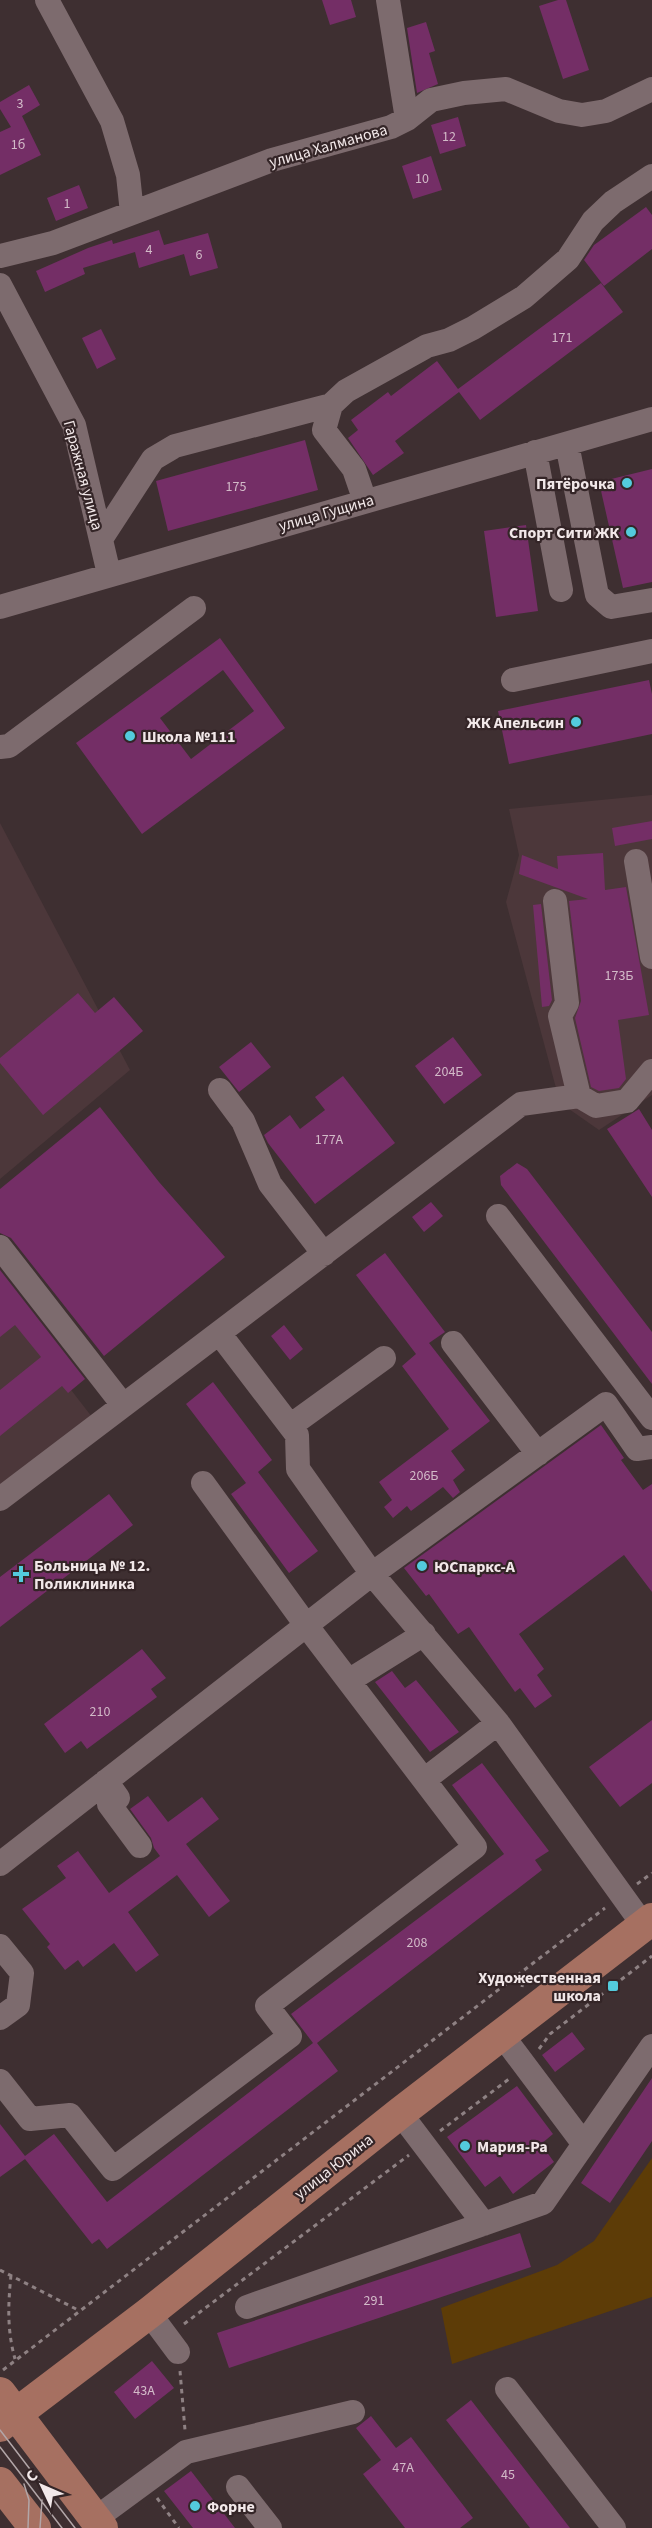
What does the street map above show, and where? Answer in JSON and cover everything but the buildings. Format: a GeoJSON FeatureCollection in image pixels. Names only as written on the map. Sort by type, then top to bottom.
{"type":"FeatureCollection","features":[{"type":"Feature","properties":{"kind":"main road","name":"улица Юрина"},"geometry":{"type":"LineString","coordinates":[[5,2411],[165,2334],[400,2113],[648,1922]]}},
{"type":"Feature","properties":{"kind":"main road"},"geometry":{"type":"LineString","coordinates":[[5,2411],[98,2523]]}},
{"type":"Feature","properties":{"kind":"main road"},"geometry":{"type":"LineString","coordinates":[[0,2483],[35,2528]]}},
{"type":"Feature","properties":{"kind":"street"},"geometry":{"type":"LineString","coordinates":[[47,0],[112,121],[128,175],[132,213]]}},
{"type":"Feature","properties":{"kind":"street"},"geometry":{"type":"LineString","coordinates":[[388,0],[407,119]]}},
{"type":"Feature","properties":{"kind":"street","name":"улица Халманова"},"geometry":{"type":"LineString","coordinates":[[0,256],[52,243],[272,160],[391,127],[407,119],[431,100],[464,93],[506,89],[559,111],[582,115],[606,111],[652,89]]}},
{"type":"Feature","properties":{"kind":"street"},"geometry":{"type":"LineString","coordinates":[[101,539],[153,459],[175,446],[331,405],[346,391],[427,346],[450,340],[473,328],[524,297],[568,259],[593,221],[613,202],[652,176]]}},
{"type":"Feature","properties":{"kind":"street","name":"Гаражная улица"},"geometry":{"type":"LineString","coordinates":[[0,285],[74,425],[109,574]]}},
{"type":"Feature","properties":{"kind":"street"},"geometry":{"type":"LineString","coordinates":[[331,405],[324,430],[354,469],[365,501]]}},
{"type":"Feature","properties":{"kind":"street","name":"улица Гущина"},"geometry":{"type":"LineString","coordinates":[[0,607],[652,419]]}},
{"type":"Feature","properties":{"kind":"street"},"geometry":{"type":"LineString","coordinates":[[567,444],[597,595],[611,607],[652,600]]}},
{"type":"Feature","properties":{"kind":"street"},"geometry":{"type":"LineString","coordinates":[[535,452],[561,590]]}},
{"type":"Feature","properties":{"kind":"street"},"geometry":{"type":"LineString","coordinates":[[0,747],[9,746],[194,608]]}},
{"type":"Feature","properties":{"kind":"street"},"geometry":{"type":"LineString","coordinates":[[513,680],[652,651]]}},
{"type":"Feature","properties":{"kind":"street"},"geometry":{"type":"LineString","coordinates":[[636,861],[652,957]]}},
{"type":"Feature","properties":{"kind":"street"},"geometry":{"type":"LineString","coordinates":[[555,901],[567,1003],[560,1016],[579,1096]]}},
{"type":"Feature","properties":{"kind":"street"},"geometry":{"type":"LineString","coordinates":[[0,1499],[521,1104],[579,1096],[596,1106],[627,1101],[652,1071]]}},
{"type":"Feature","properties":{"kind":"street"},"geometry":{"type":"LineString","coordinates":[[220,1090],[243,1121],[270,1184],[324,1254]]}},
{"type":"Feature","properties":{"kind":"street"},"geometry":{"type":"LineString","coordinates":[[498,1216],[652,1418]]}},
{"type":"Feature","properties":{"kind":"street"},"geometry":{"type":"LineString","coordinates":[[0,1247],[123,1404]]}},
{"type":"Feature","properties":{"kind":"street"},"geometry":{"type":"LineString","coordinates":[[219,1333],[297,1435],[298,1469],[372,1574],[498,1724],[621,1896],[648,1922]]}},
{"type":"Feature","properties":{"kind":"street"},"geometry":{"type":"LineString","coordinates":[[453,1342],[538,1454]]}},
{"type":"Feature","properties":{"kind":"street"},"geometry":{"type":"LineString","coordinates":[[290,1426],[384,1358]]}},
{"type":"Feature","properties":{"kind":"street"},"geometry":{"type":"LineString","coordinates":[[0,1864],[372,1574],[606,1404],[637,1449],[652,1447]]}},
{"type":"Feature","properties":{"kind":"street"},"geometry":{"type":"LineString","coordinates":[[0,2080],[30,2119],[70,2115],[113,2169],[290,2036],[267,2006],[475,1848],[350,1680],[306,1625],[203,1483]]}},
{"type":"Feature","properties":{"kind":"street"},"geometry":{"type":"LineString","coordinates":[[350,1680],[424,1634]]}},
{"type":"Feature","properties":{"kind":"street"},"geometry":{"type":"LineString","coordinates":[[424,1780],[498,1724]]}},
{"type":"Feature","properties":{"kind":"street"},"geometry":{"type":"LineString","coordinates":[[106,1781],[118,1798],[110,1804],[140,1846]]}},
{"type":"Feature","properties":{"kind":"street"},"geometry":{"type":"LineString","coordinates":[[0,1946],[22,1973],[18,2005],[0,2018]]}},
{"type":"Feature","properties":{"kind":"street"},"geometry":{"type":"LineString","coordinates":[[502,2035],[583,2143]]}},
{"type":"Feature","properties":{"kind":"street"},"geometry":{"type":"LineString","coordinates":[[247,2307],[543,2203],[652,2046]]}},
{"type":"Feature","properties":{"kind":"street"},"geometry":{"type":"LineString","coordinates":[[400,2113],[484,2224]]}},
{"type":"Feature","properties":{"kind":"street"},"geometry":{"type":"LineString","coordinates":[[507,2389],[614,2528]]}},
{"type":"Feature","properties":{"kind":"street"},"geometry":{"type":"LineString","coordinates":[[98,2523],[186,2452],[353,2412]]}},
{"type":"Feature","properties":{"kind":"street"},"geometry":{"type":"LineString","coordinates":[[238,2487],[270,2528]]}},
{"type":"Feature","properties":{"kind":"path"},"geometry":{"type":"LineString","coordinates":[[0,2373],[78,2310],[652,1873]]}},
{"type":"Feature","properties":{"kind":"path"},"geometry":{"type":"LineString","coordinates":[[186,2452],[165,2334],[423,2145],[525,2066],[550,2034],[652,1956]]}},
{"type":"Feature","properties":{"kind":"path"},"geometry":{"type":"LineString","coordinates":[[522,1988],[525,1969]]}},
{"type":"Feature","properties":{"kind":"path"},"geometry":{"type":"LineString","coordinates":[[0,2270],[78,2310]]}},
{"type":"Feature","properties":{"kind":"path"},"geometry":{"type":"LineString","coordinates":[[11,2275],[7,2314],[8,2335],[15,2359]]}},
{"type":"Feature","properties":{"kind":"path"},"geometry":{"type":"LineString","coordinates":[[146,2484],[178,2528]]}},
{"type":"Feature","properties":{"kind":"shaded area"},"geometry":{"type":"Polygon","coordinates":[[[652,795],[652,1095],[599,1130],[569,1109],[556,1088],[506,902],[519,855],[509,809],[652,795]]]}},
{"type":"Feature","properties":{"kind":"shaded area"},"geometry":{"type":"Polygon","coordinates":[[[0,823],[130,1070],[0,1179],[0,823]]]}},
{"type":"Feature","properties":{"kind":"shaded area"},"geometry":{"type":"Polygon","coordinates":[[[0,1298],[92,1417],[0,1488],[0,1298]]]}},
{"type":"Feature","properties":{"kind":"shaded area"},"geometry":{"type":"Polygon","coordinates":[[[652,2158],[652,2297],[452,2364],[441,2308],[557,2265],[594,2241],[652,2158]]]}},
{"type":"Feature","properties":{"kind":"tram line"},"geometry":{"type":"LineString","coordinates":[[0,2430],[75,2528]]}},
{"type":"Feature","properties":{"kind":"tram line"},"geometry":{"type":"LineString","coordinates":[[0,2447],[62,2528]]}},
{"type":"Feature","properties":{"kind":"tram line"},"geometry":{"type":"LineString","coordinates":[[24,2484],[29,2500],[28,2528]]}},
{"type":"Feature","properties":{"kind":"tram line"},"geometry":{"type":"LineString","coordinates":[[40,2528],[42,2500]]}},
{"type":"Feature","properties":{"kind":"place","name":"Пятёрочка"},"geometry":{"type":"Point","coordinates":[627,483]}},
{"type":"Feature","properties":{"kind":"place","name":"Спорт Сити ЖК"},"geometry":{"type":"Point","coordinates":[631,532]}},
{"type":"Feature","properties":{"kind":"place","name":"ЖК Апельсин"},"geometry":{"type":"Point","coordinates":[576,722]}},
{"type":"Feature","properties":{"kind":"place","name":"Школа №111"},"geometry":{"type":"Point","coordinates":[130,736]}},
{"type":"Feature","properties":{"kind":"place","name":"ЮСпаркс-А"},"geometry":{"type":"Point","coordinates":[422,1566]}},
{"type":"Feature","properties":{"kind":"place","name":"Больница № 12. Поликлиника"},"geometry":{"type":"Point","coordinates":[21,1574]}},
{"type":"Feature","properties":{"kind":"place","name":"Художественная школа"},"geometry":{"type":"Point","coordinates":[613,1986]}},
{"type":"Feature","properties":{"kind":"place","name":"Мария-Ра"},"geometry":{"type":"Point","coordinates":[465,2146]}},
{"type":"Feature","properties":{"kind":"place","name":"Форне"},"geometry":{"type":"Point","coordinates":[195,2506]}}]}
